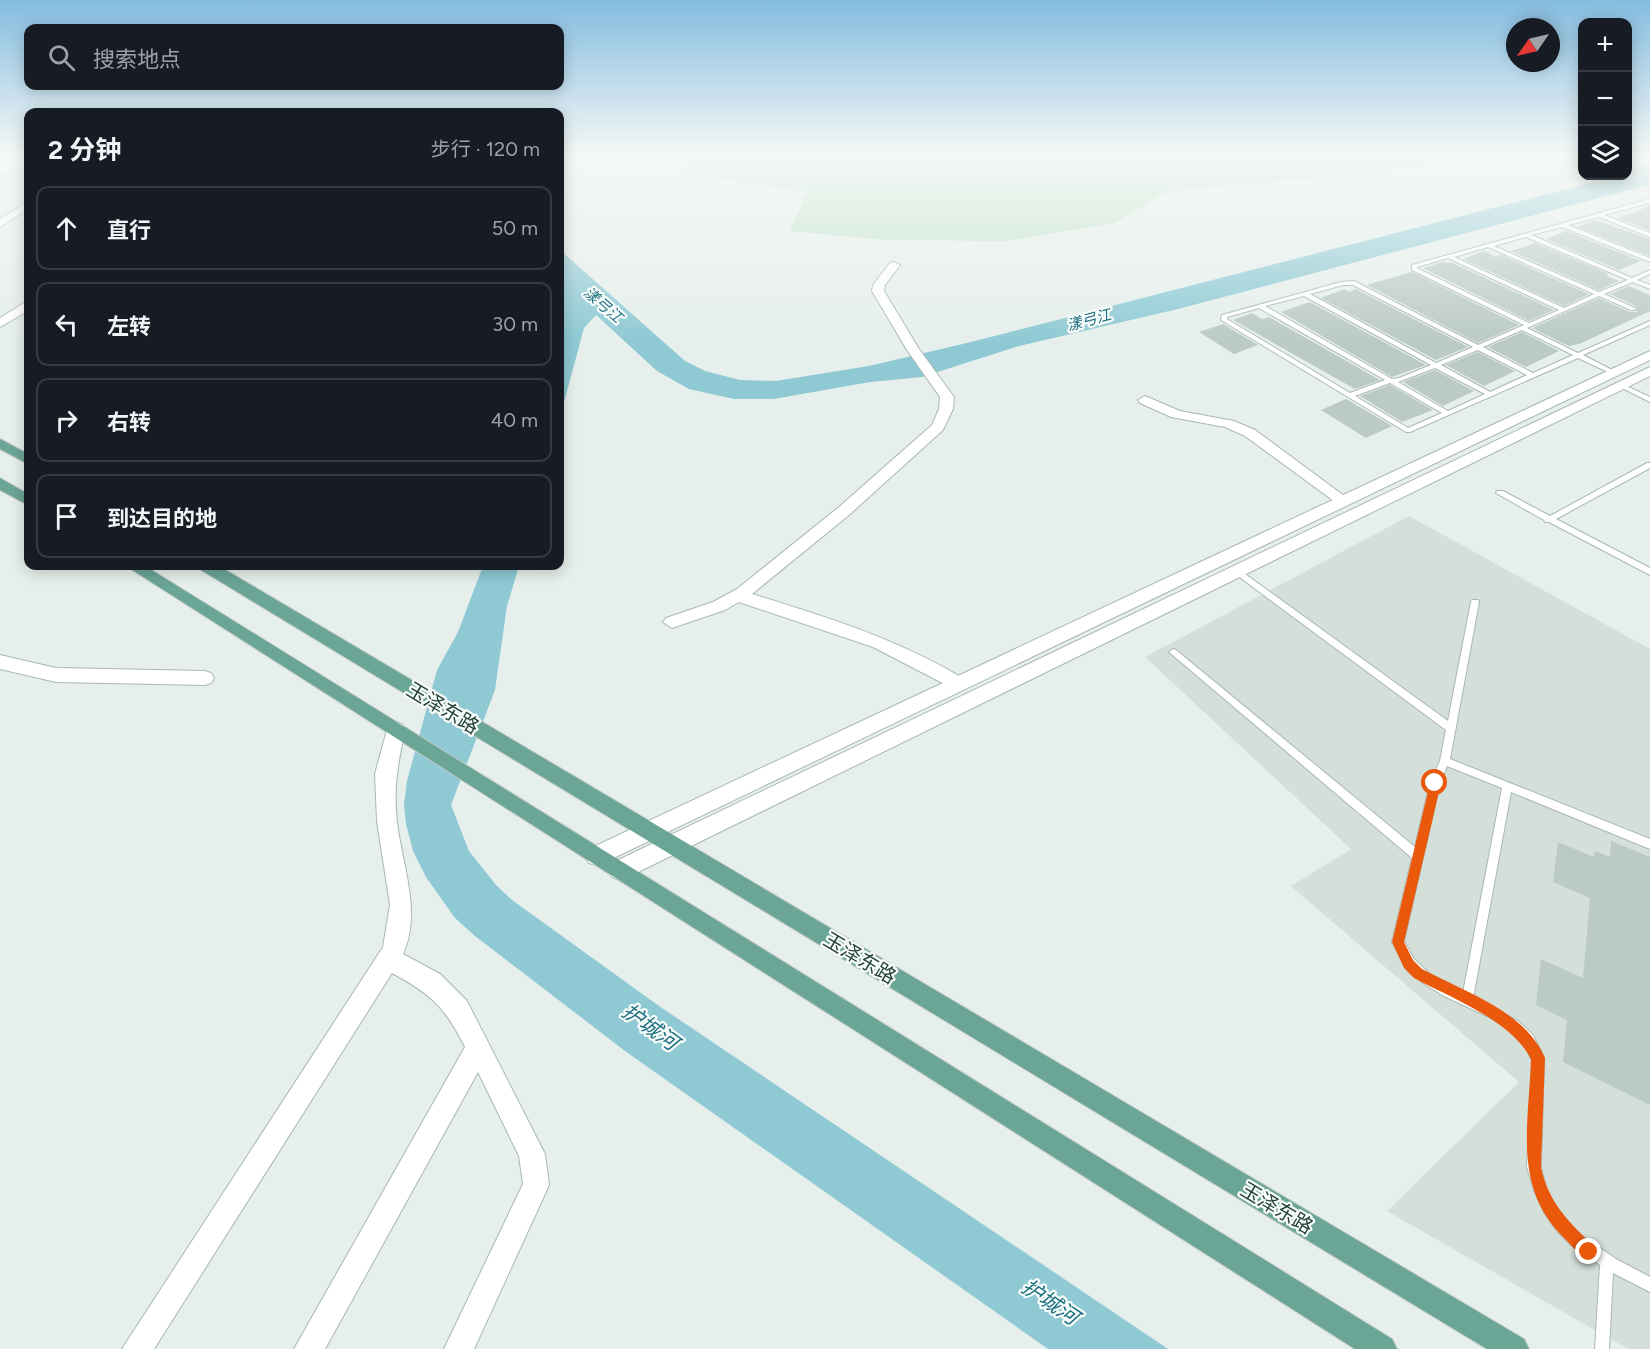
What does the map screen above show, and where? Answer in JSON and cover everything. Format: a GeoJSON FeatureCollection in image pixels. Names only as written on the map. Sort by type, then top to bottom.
{"type":"FeatureCollection","features":[{"type":"Feature","properties":{"kind":"main road"},"geometry":{"type":"LineString","coordinates":[[0,443],[24,458]]}},
{"type":"Feature","properties":{"kind":"main road"},"geometry":{"type":"LineString","coordinates":[[0,483],[24,498]]}},
{"type":"Feature","properties":{"kind":"main road"},"geometry":{"type":"LineString","coordinates":[[140,570],[1382,1349]]}},
{"type":"Feature","properties":{"kind":"main road","name":"玉泽东路"},"geometry":{"type":"LineString","coordinates":[[214,570],[1514,1349]]}},
{"type":"Feature","properties":{"kind":"street"},"geometry":{"type":"LineString","coordinates":[[672,622],[738,596],[844,511],[938,427],[946,409],[946,397],[913,350],[878,291],[879,285],[894,265]]}},
{"type":"Feature","properties":{"kind":"street"},"geometry":{"type":"LineString","coordinates":[[0,323],[24,312]]}},
{"type":"Feature","properties":{"kind":"street"},"geometry":{"type":"LineString","coordinates":[[620,870],[1237,571],[1616,379],[1650,355]]}},
{"type":"Feature","properties":{"kind":"street"},"geometry":{"type":"LineString","coordinates":[[596,856],[1343,501],[1616,379],[1650,370]]}},
{"type":"Feature","properties":{"kind":"street"},"geometry":{"type":"LineString","coordinates":[[1144,400],[1176,414],[1229,424],[1250,433],[1343,501]]}},
{"type":"Feature","properties":{"kind":"street"},"geometry":{"type":"LineString","coordinates":[[738,596],[889,646],[912,656],[958,684]]}},
{"type":"Feature","properties":{"kind":"street"},"geometry":{"type":"LineString","coordinates":[[0,662],[56,675],[205,678]]}},
{"type":"Feature","properties":{"kind":"street"},"geometry":{"type":"LineString","coordinates":[[137,1349],[394,950],[401,905],[387,821],[385,774],[396,730]]}},
{"type":"Feature","properties":{"kind":"street"},"geometry":{"type":"LineString","coordinates":[[388,958],[432,982],[459,1009],[532,1154],[536,1185],[459,1349]]}},
{"type":"Feature","properties":{"kind":"street"},"geometry":{"type":"LineString","coordinates":[[309,1349],[479,1046]]}},
{"type":"Feature","properties":{"kind":"lane"},"geometry":{"type":"LineString","coordinates":[[1591,217],[1448,256],[1414,266],[1414,268],[1526,326],[1650,400]]}},
{"type":"Feature","properties":{"kind":"lane"},"geometry":{"type":"LineString","coordinates":[[1603,217],[1650,235]]}},
{"type":"Feature","properties":{"kind":"lane"},"geometry":{"type":"LineString","coordinates":[[1562,225],[1650,260]]}},
{"type":"Feature","properties":{"kind":"lane"},"geometry":{"type":"LineString","coordinates":[[1526,235],[1650,287]]}},
{"type":"Feature","properties":{"kind":"lane"},"geometry":{"type":"LineString","coordinates":[[1488,245],[1634,309]]}},
{"type":"Feature","properties":{"kind":"lane"},"geometry":{"type":"LineString","coordinates":[[1448,256],[1564,310]]}},
{"type":"Feature","properties":{"kind":"lane"},"geometry":{"type":"LineString","coordinates":[[1350,396],[1436,365],[1650,272]]}},
{"type":"Feature","properties":{"kind":"lane"},"geometry":{"type":"LineString","coordinates":[[1532,375],[1354,283],[1343,283],[1224,316],[1224,320],[1408,430],[1650,323]]}},
{"type":"Feature","properties":{"kind":"lane"},"geometry":{"type":"LineString","coordinates":[[1305,294],[1490,394]]}},
{"type":"Feature","properties":{"kind":"lane"},"geometry":{"type":"LineString","coordinates":[[1260,306],[1447,413]]}},
{"type":"Feature","properties":{"kind":"lane"},"geometry":{"type":"LineString","coordinates":[[1548,520],[1650,465]]}},
{"type":"Feature","properties":{"kind":"lane"},"geometry":{"type":"LineString","coordinates":[[1640,471],[1650,476]]}},
{"type":"Feature","properties":{"kind":"lane"},"geometry":{"type":"LineString","coordinates":[[1500,493],[1650,572]]}},
{"type":"Feature","properties":{"kind":"lane"},"geometry":{"type":"LineString","coordinates":[[1237,571],[1451,729]]}},
{"type":"Feature","properties":{"kind":"lane"},"geometry":{"type":"LineString","coordinates":[[1475,602],[1445,761],[1435,783],[1398,942],[1409,964],[1418,973],[1513,1024],[1533,1048],[1538,1058],[1534,1167],[1538,1185],[1558,1222],[1589,1252],[1650,1285]]}},
{"type":"Feature","properties":{"kind":"lane"},"geometry":{"type":"LineString","coordinates":[[1173,652],[1418,855]]}},
{"type":"Feature","properties":{"kind":"lane"},"geometry":{"type":"LineString","coordinates":[[1445,761],[1650,844]]}},
{"type":"Feature","properties":{"kind":"lane"},"geometry":{"type":"LineString","coordinates":[[1467,1001],[1507,786]]}},
{"type":"Feature","properties":{"kind":"lane"},"geometry":{"type":"LineString","coordinates":[[1602,1349],[1607,1262]]}},
{"type":"Feature","properties":{"kind":"shaded area"},"geometry":{"type":"Polygon","coordinates":[[[1409,516],[1650,649],[1650,1349],[1628,1349],[1387,1211],[1519,1082],[1291,886],[1351,849],[1145,657],[1409,516]]]}},
{"type":"Feature","properties":{"kind":"green space"},"geometry":{"type":"Polygon","coordinates":[[[795,217],[1126,217],[1116,223],[1009,241],[887,240],[789,231],[795,217]]]}},
{"type":"Feature","properties":{"kind":"water","name":"漾弓江"},"geometry":{"type":"Polygon","coordinates":[[[1458,217],[1527,217],[1178,309],[1019,346],[922,377],[870,382],[774,399],[734,399],[689,389],[657,371],[596,315],[584,328],[564,402],[564,254],[685,361],[705,371],[740,380],[776,381],[869,366],[1458,217]]]}},
{"type":"Feature","properties":{"kind":"water","name":"护城河"},"geometry":{"type":"Polygon","coordinates":[[[481,570],[518,570],[507,606],[495,690],[451,805],[469,851],[496,885],[512,900],[659,1006],[1168,1349],[1048,1349],[625,1051],[475,936],[455,918],[426,877],[413,851],[404,805],[407,781],[437,670],[458,632],[481,570]]]}},
{"type":"Feature","properties":{"kind":"building"},"geometry":{"type":"Polygon","coordinates":[[[1650,217],[1650,231],[1619,218],[1650,217]]]}},
{"type":"Feature","properties":{"kind":"building"},"geometry":{"type":"Polygon","coordinates":[[[1595,220],[1650,239],[1650,256],[1578,227],[1595,220]]]}},
{"type":"Feature","properties":{"kind":"building"},"geometry":{"type":"Polygon","coordinates":[[[1566,231],[1641,261],[1619,270],[1546,239],[1566,231]]]}},
{"type":"Feature","properties":{"kind":"building"},"geometry":{"type":"Polygon","coordinates":[[[1535,243],[1609,274],[1606,276],[1619,281],[1599,290],[1511,251],[1535,243]]]}},
{"type":"Feature","properties":{"kind":"building"},"geometry":{"type":"Polygon","coordinates":[[[1484,251],[1496,257],[1501,255],[1589,294],[1564,306],[1463,259],[1484,251]]]}},
{"type":"Feature","properties":{"kind":"building"},"geometry":{"type":"Polygon","coordinates":[[[1443,262],[1453,263],[1554,310],[1529,321],[1423,268],[1443,262]]]}},
{"type":"Feature","properties":{"kind":"building"},"geometry":{"type":"Polygon","coordinates":[[[1412,272],[1519,325],[1478,343],[1367,285],[1412,272]]]}},
{"type":"Feature","properties":{"kind":"building"},"geometry":{"type":"Polygon","coordinates":[[[1629,286],[1650,295],[1650,311],[1579,344],[1569,346],[1532,328],[1599,298],[1630,312],[1637,312],[1636,306],[1610,294],[1629,286]]]}},
{"type":"Feature","properties":{"kind":"building"},"geometry":{"type":"Polygon","coordinates":[[[1344,289],[1349,292],[1356,289],[1468,347],[1436,360],[1321,298],[1344,289]]]}},
{"type":"Feature","properties":{"kind":"building"},"geometry":{"type":"Polygon","coordinates":[[[1310,302],[1426,365],[1392,377],[1281,312],[1310,302]]]}},
{"type":"Feature","properties":{"kind":"building"},"geometry":{"type":"Polygon","coordinates":[[[1252,313],[1262,319],[1269,317],[1380,380],[1355,389],[1233,320],[1252,313]]]}},
{"type":"Feature","properties":{"kind":"building"},"geometry":{"type":"Polygon","coordinates":[[[1223,324],[1258,345],[1234,354],[1199,332],[1223,324]]]}},
{"type":"Feature","properties":{"kind":"building"},"geometry":{"type":"Polygon","coordinates":[[[1522,332],[1559,351],[1526,367],[1488,347],[1522,332]]]}},
{"type":"Feature","properties":{"kind":"building"},"geometry":{"type":"Polygon","coordinates":[[[1478,352],[1515,371],[1484,386],[1446,365],[1478,352]]]}},
{"type":"Feature","properties":{"kind":"building"},"geometry":{"type":"Polygon","coordinates":[[[1435,370],[1474,391],[1443,406],[1403,382],[1435,370]]]}},
{"type":"Feature","properties":{"kind":"building"},"geometry":{"type":"Polygon","coordinates":[[[1390,385],[1433,410],[1402,422],[1360,396],[1390,385]]]}},
{"type":"Feature","properties":{"kind":"building"},"geometry":{"type":"Polygon","coordinates":[[[1346,399],[1392,426],[1366,438],[1321,410],[1346,399]]]}},
{"type":"Feature","properties":{"kind":"building"},"geometry":{"type":"Polygon","coordinates":[[[1611,841],[1650,857],[1650,1105],[1563,1062],[1567,1020],[1536,1005],[1541,959],[1583,978],[1590,898],[1553,882],[1558,842],[1594,857],[1595,851],[1610,857],[1611,841]]]}},
{"type":"Feature","properties":{"kind":"route"},"geometry":{"type":"LineString","coordinates":[[1435,783],[1398,942],[1402,954],[1418,973],[1429,981],[1513,1024],[1527,1038],[1538,1058],[1534,1167],[1538,1185],[1546,1204],[1558,1222],[1589,1252]]}}]}
